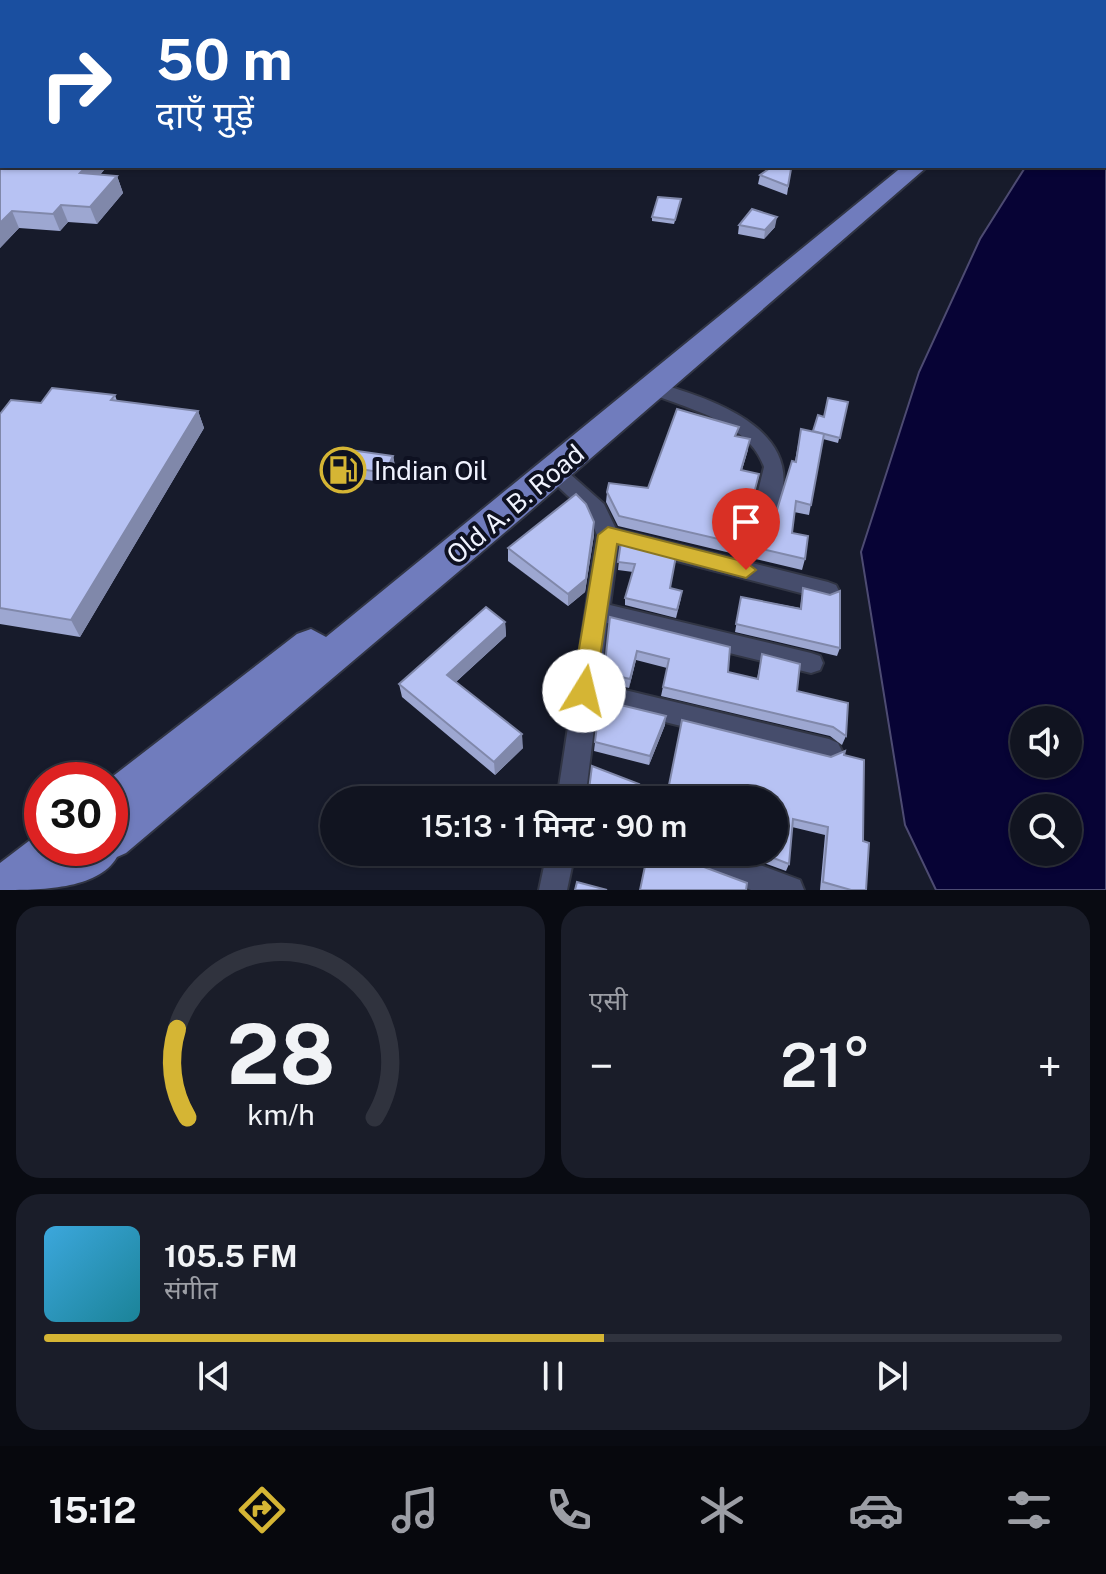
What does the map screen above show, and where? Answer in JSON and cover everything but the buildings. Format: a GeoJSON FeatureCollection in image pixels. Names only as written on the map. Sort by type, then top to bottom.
{"type":"FeatureCollection","features":[{"type":"Feature","properties":{"kind":"main road","name":"Old A. B. Road"},"geometry":{"type":"LineString","coordinates":[[128,791],[786,264],[896,168]]}},
{"type":"Feature","properties":{"kind":"main road","name":"Old A. B. Road"},"geometry":{"type":"LineString","coordinates":[[128,823],[915,168]]}},
{"type":"Feature","properties":{"kind":"main road"},"geometry":{"type":"LineString","coordinates":[[2,890],[32,866]]}},
{"type":"Feature","properties":{"kind":"main road"},"geometry":{"type":"LineString","coordinates":[[46,890],[76,866]]}},
{"type":"Feature","properties":{"kind":"street"},"geometry":{"type":"LineString","coordinates":[[653,388],[740,425],[758,436],[771,456],[774,470],[763,516]]}},
{"type":"Feature","properties":{"kind":"street"},"geometry":{"type":"LineString","coordinates":[[554,471],[596,510],[608,535],[573,786]]}},
{"type":"Feature","properties":{"kind":"street"},"geometry":{"type":"LineString","coordinates":[[608,535],[828,591]]}},
{"type":"Feature","properties":{"kind":"street"},"geometry":{"type":"LineString","coordinates":[[596,611],[811,663]]}},
{"type":"Feature","properties":{"kind":"street"},"geometry":{"type":"LineString","coordinates":[[584,691],[829,751]]}},
{"type":"Feature","properties":{"kind":"street"},"geometry":{"type":"LineString","coordinates":[[553,890],[558,866]]}},
{"type":"Feature","properties":{"kind":"street"},"geometry":{"type":"LineString","coordinates":[[725,866],[790,890]]}},
{"type":"Feature","properties":{"kind":"shaded area"},"geometry":{"type":"Polygon","coordinates":[[[1025,168],[1106,168],[1106,890],[936,890],[905,825],[861,552],[919,372],[980,239],[1025,168]]]}},
{"type":"Feature","properties":{"kind":"place","name":"Indian Oil"},"geometry":{"type":"Point","coordinates":[343,470]}},
{"type":"Feature","properties":{"kind":"route"},"geometry":{"type":"LineString","coordinates":[[584,691],[608,535],[746,570]]}}]}
